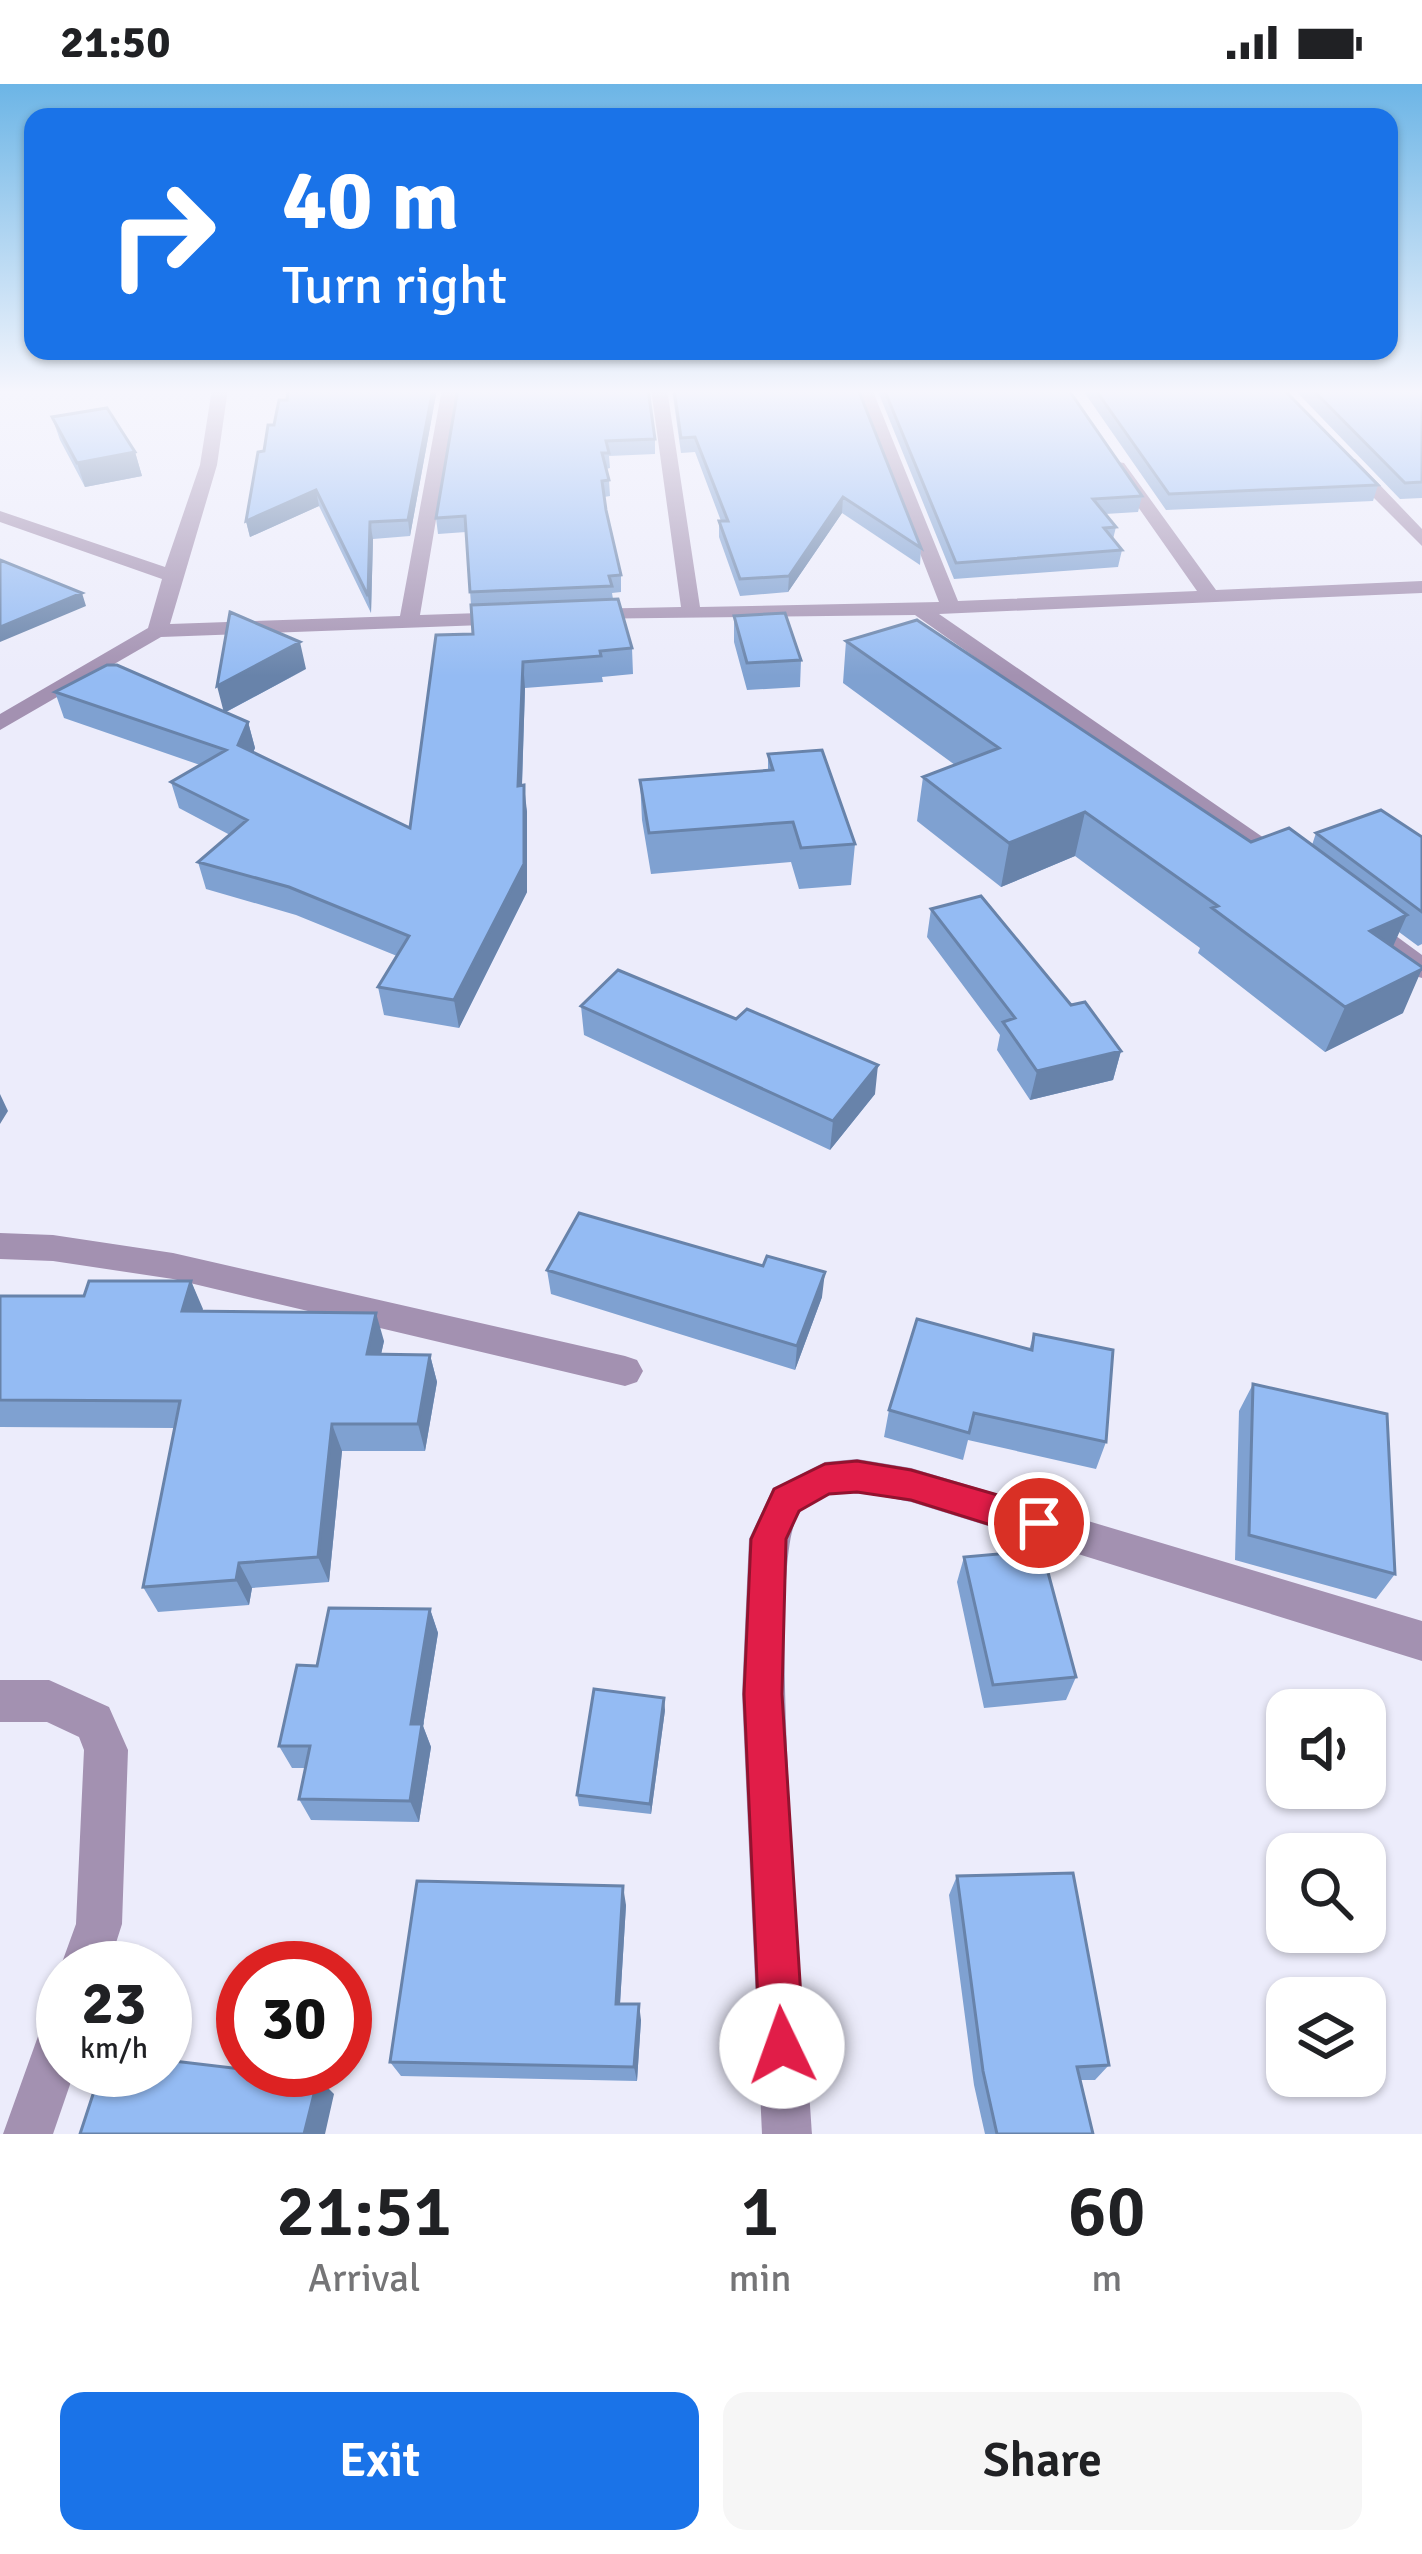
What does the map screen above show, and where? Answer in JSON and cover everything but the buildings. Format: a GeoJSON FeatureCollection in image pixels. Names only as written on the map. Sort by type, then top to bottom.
{"type":"FeatureCollection","features":[{"type":"Feature","properties":{"kind":"street"},"geometry":{"type":"LineString","coordinates":[[157,631],[207,485]]}},
{"type":"Feature","properties":{"kind":"street"},"geometry":{"type":"LineString","coordinates":[[410,622],[434,485]]}},
{"type":"Feature","properties":{"kind":"street"},"geometry":{"type":"LineString","coordinates":[[673,485],[691,611]]}},
{"type":"Feature","properties":{"kind":"street"},"geometry":{"type":"LineString","coordinates":[[902,485],[950,606]]}},
{"type":"Feature","properties":{"kind":"street"},"geometry":{"type":"LineString","coordinates":[[1131,485],[1209,594]]}},
{"type":"Feature","properties":{"kind":"street"},"geometry":{"type":"LineString","coordinates":[[1369,485],[1422,540]]}},
{"type":"Feature","properties":{"kind":"street"},"geometry":{"type":"LineString","coordinates":[[0,516],[172,576]]}},
{"type":"Feature","properties":{"kind":"street"},"geometry":{"type":"LineString","coordinates":[[550,616],[919,609],[1422,587]]}},
{"type":"Feature","properties":{"kind":"street"},"geometry":{"type":"LineString","coordinates":[[919,609],[1299,873]]}},
{"type":"Feature","properties":{"kind":"street"},"geometry":{"type":"LineString","coordinates":[[6,714],[157,631],[527,617]]}},
{"type":"Feature","properties":{"kind":"street"},"geometry":{"type":"LineString","coordinates":[[1337,899],[1422,969]]}},
{"type":"Feature","properties":{"kind":"street"},"geometry":{"type":"LineString","coordinates":[[0,1246],[53,1248],[172,1266],[625,1371]]}},
{"type":"Feature","properties":{"kind":"street"},"geometry":{"type":"LineString","coordinates":[[787,2134],[763,1694],[769,1539],[786,1500],[825,1479],[857,1477],[911,1485],[1422,1641]]}},
{"type":"Feature","properties":{"kind":"street"},"geometry":{"type":"LineString","coordinates":[[0,1701],[49,1701],[94,1722],[106,1750],[99,1924],[93,1941]]}},
{"type":"Feature","properties":{"kind":"street"},"geometry":{"type":"LineString","coordinates":[[28,2134],[41,2097]]}},
{"type":"Feature","properties":{"kind":"route"},"geometry":{"type":"LineString","coordinates":[[782,2046],[763,1694],[769,1539],[786,1500],[825,1479],[857,1477],[911,1485],[1039,1523]]}}]}
